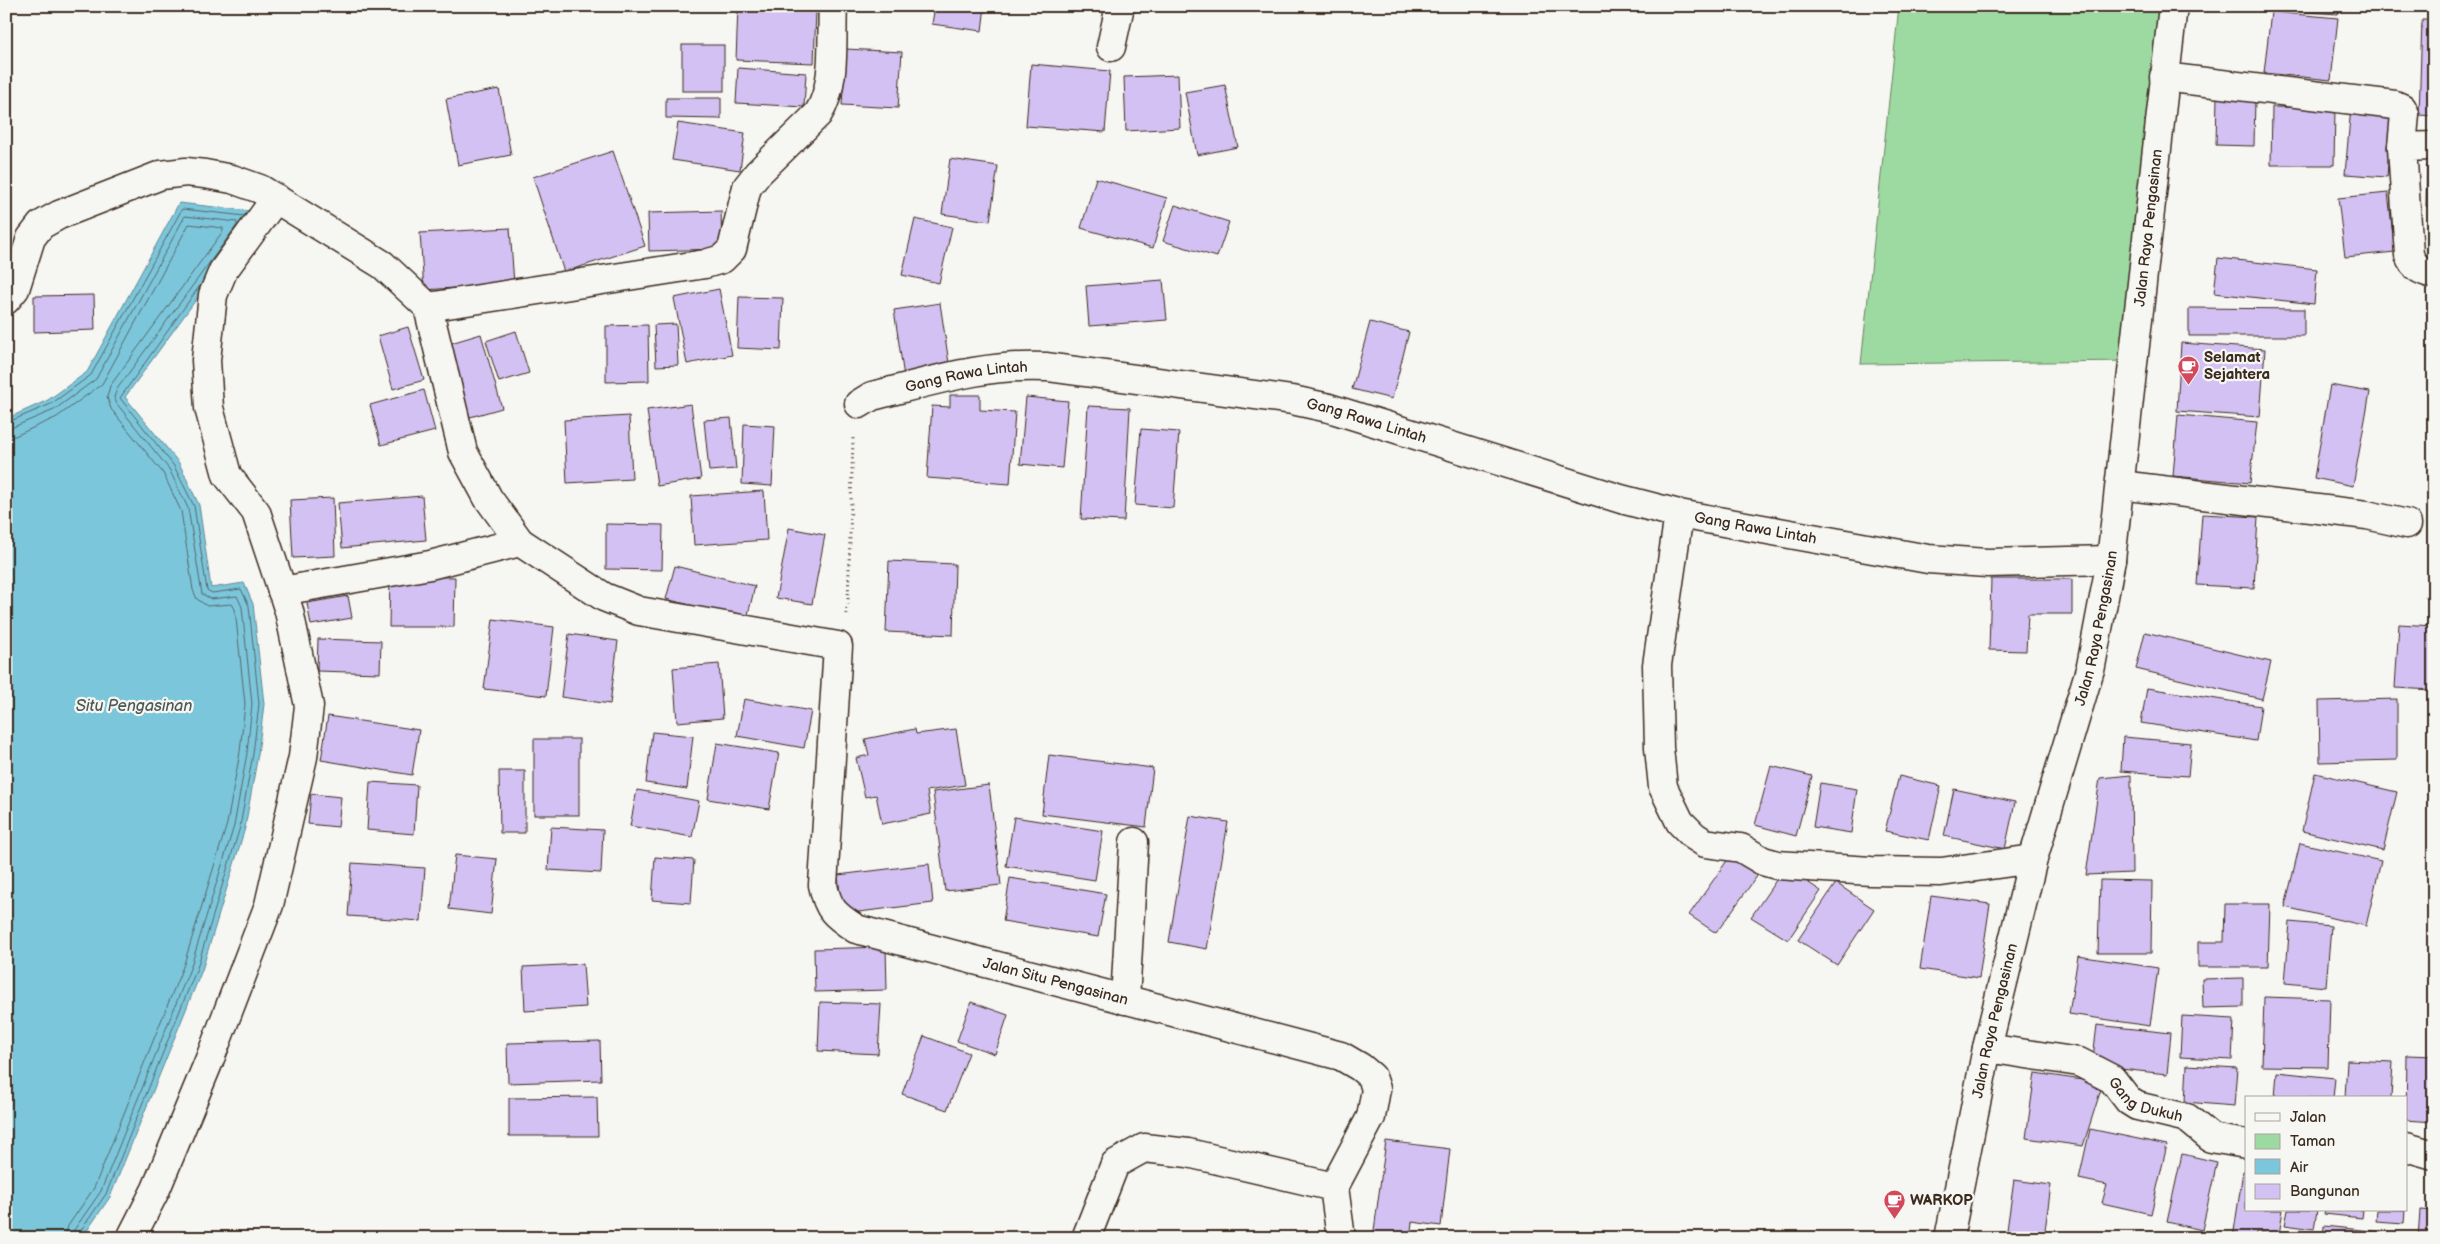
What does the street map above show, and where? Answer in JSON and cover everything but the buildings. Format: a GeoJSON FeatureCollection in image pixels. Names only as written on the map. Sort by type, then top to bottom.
{"type":"FeatureCollection","features":[{"type":"Feature","properties":{"kind":"street"},"geometry":{"type":"LineString","coordinates":[[428,307],[587,284],[705,264],[722,259],[732,250],[747,187],[758,173],[818,114],[825,103],[829,85],[833,6]]}},
{"type":"Feature","properties":{"kind":"street"},"geometry":{"type":"LineString","coordinates":[[1111,46],[1120,6]]}},
{"type":"Feature","properties":{"kind":"street","name":"Jalan Raya Pengasinan"},"geometry":{"type":"LineString","coordinates":[[1948,1238],[1987,1048],[2033,859],[2087,682],[2111,560],[2173,6]]}},
{"type":"Feature","properties":{"kind":"street"},"geometry":{"type":"LineString","coordinates":[[2164,77],[2395,105],[2402,108],[2405,114],[2402,147],[2409,255],[2412,264],[2421,271],[2434,274]]}},
{"type":"Feature","properties":{"kind":"street"},"geometry":{"type":"LineString","coordinates":[[2402,147],[2434,146]]}},
{"type":"Feature","properties":{"kind":"street"},"geometry":{"type":"LineString","coordinates":[[6,300],[15,289],[31,238],[42,225],[59,215],[161,175],[186,172],[232,179],[276,198],[383,265],[428,307],[463,452],[488,498],[520,542],[604,596],[639,610],[838,646]]}},
{"type":"Feature","properties":{"kind":"street"},"geometry":{"type":"LineString","coordinates":[[131,1238],[156,1189],[209,1061],[271,895],[303,757],[309,706],[289,610],[256,512],[227,475],[209,408],[206,360],[213,295],[223,271],[276,198]]}},
{"type":"Feature","properties":{"kind":"street","name":"Gang Rawa Lintah"},"geometry":{"type":"LineString","coordinates":[[859,404],[872,396],[976,370],[1020,366],[1076,371],[1292,400],[1329,408],[1621,499],[1679,514],[1928,559],[1987,563],[2111,560]]}},
{"type":"Feature","properties":{"kind":"street"},"geometry":{"type":"LineString","coordinates":[[2120,485],[2367,515],[2407,524]]}},
{"type":"Feature","properties":{"kind":"street"},"geometry":{"type":"LineString","coordinates":[[1679,514],[1658,665],[1659,748],[1663,787],[1680,822],[1705,843],[1741,848],[1763,861],[1778,865],[1871,871],[1941,872],[2033,859]]}},
{"type":"Feature","properties":{"kind":"street"},"geometry":{"type":"LineString","coordinates":[[282,591],[430,565],[520,542]]}},
{"type":"Feature","properties":{"kind":"street","name":"Jalan Situ Pengasinan"},"geometry":{"type":"LineString","coordinates":[[838,646],[823,885],[826,903],[838,917],[856,929],[1341,1056],[1360,1067],[1372,1077],[1376,1089],[1371,1117],[1334,1187]]}},
{"type":"Feature","properties":{"kind":"street"},"geometry":{"type":"LineString","coordinates":[[1124,1000],[1134,842]]}},
{"type":"Feature","properties":{"kind":"street","name":"Gang Dukuh"},"geometry":{"type":"LineString","coordinates":[[1987,1048],[2079,1062],[2112,1080],[2129,1100],[2137,1106],[2187,1118],[2211,1138],[2245,1144]]}},
{"type":"Feature","properties":{"kind":"street"},"geometry":{"type":"LineString","coordinates":[[1086,1238],[1115,1164],[1144,1148],[1188,1153],[1334,1187],[1341,1238]]}},
{"type":"Feature","properties":{"kind":"street"},"geometry":{"type":"LineString","coordinates":[[2408,1149],[2434,1156]]}},
{"type":"Feature","properties":{"kind":"path"},"geometry":{"type":"LineString","coordinates":[[838,646],[848,602],[853,444],[852,419],[859,404]]}},
{"type":"Feature","properties":{"kind":"green space"},"geometry":{"type":"Polygon","coordinates":[[[1899,6],[2173,6],[2135,361],[1861,364],[1899,6]]]}},
{"type":"Feature","properties":{"kind":"water","name":"Situ Pengasinan"},"geometry":{"type":"Polygon","coordinates":[[[179,203],[260,212],[125,397],[179,463],[199,505],[211,588],[244,583],[253,604],[264,704],[258,754],[245,828],[202,970],[110,1197],[82,1238],[6,1238],[6,419],[48,400],[87,372],[179,203]]]}},
{"type":"Feature","properties":{"kind":"place","name":"Selamat Sejahtera"},"geometry":{"type":"Point","coordinates":[2188,385]}},
{"type":"Feature","properties":{"kind":"place","name":"WARKOP"},"geometry":{"type":"Point","coordinates":[1894,1219]}}]}
